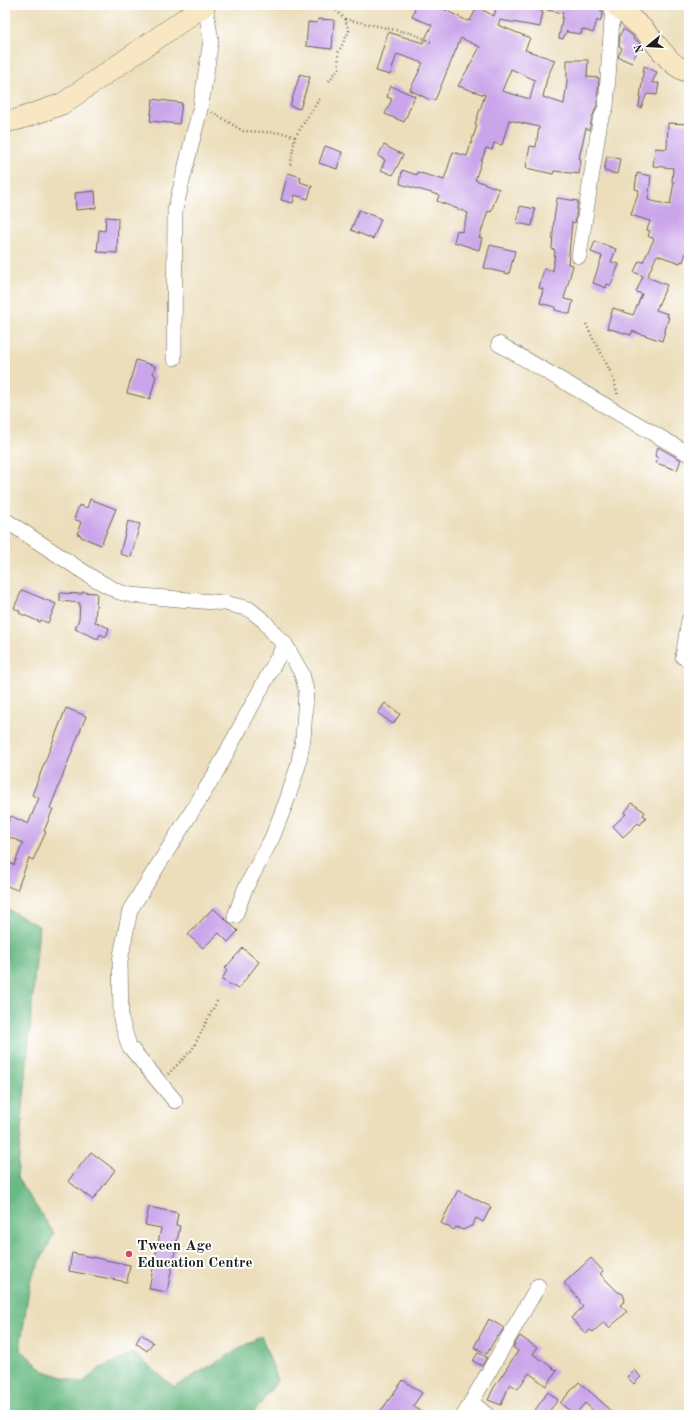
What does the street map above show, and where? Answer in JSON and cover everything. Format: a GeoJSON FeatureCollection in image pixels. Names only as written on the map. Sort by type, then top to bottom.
{"type":"FeatureCollection","features":[{"type":"Feature","properties":{"kind":"street"},"geometry":{"type":"LineString","coordinates":[[5,122],[19,119],[62,104],[205,5],[211,40],[201,105],[176,210],[174,358]]}},
{"type":"Feature","properties":{"kind":"street"},"geometry":{"type":"LineString","coordinates":[[622,8],[682,70],[689,72]]}},
{"type":"Feature","properties":{"kind":"street"},"geometry":{"type":"LineString","coordinates":[[579,256],[600,121],[606,107],[622,8]]}},
{"type":"Feature","properties":{"kind":"street"},"geometry":{"type":"LineString","coordinates":[[499,344],[689,454]]}},
{"type":"Feature","properties":{"kind":"street"},"geometry":{"type":"LineString","coordinates":[[5,520],[93,578],[119,592],[131,595],[225,603],[249,609],[264,621],[285,644],[302,674],[306,690],[304,739],[298,766],[287,800],[272,838],[245,889],[235,916]]}},
{"type":"Feature","properties":{"kind":"street"},"geometry":{"type":"LineString","coordinates":[[689,620],[683,657],[689,658]]}},
{"type":"Feature","properties":{"kind":"street"},"geometry":{"type":"LineString","coordinates":[[174,1101],[129,1046],[121,1019],[120,961],[130,910],[214,776],[285,644]]}},
{"type":"Feature","properties":{"kind":"street"},"geometry":{"type":"LineString","coordinates":[[487,1415],[468,1408],[538,1286]]}},
{"type":"Feature","properties":{"kind":"path"},"geometry":{"type":"LineString","coordinates":[[329,81],[339,68],[338,53],[349,31],[345,19],[331,5]]}},
{"type":"Feature","properties":{"kind":"path"},"geometry":{"type":"LineString","coordinates":[[345,19],[414,34],[433,43]]}},
{"type":"Feature","properties":{"kind":"path"},"geometry":{"type":"LineString","coordinates":[[290,167],[295,137],[320,98]]}},
{"type":"Feature","properties":{"kind":"path"},"geometry":{"type":"LineString","coordinates":[[201,105],[243,130],[284,133],[295,137]]}},
{"type":"Feature","properties":{"kind":"path"},"geometry":{"type":"LineString","coordinates":[[586,324],[603,355],[617,386],[620,414]]}},
{"type":"Feature","properties":{"kind":"path"},"geometry":{"type":"LineString","coordinates":[[160,1083],[192,1050],[217,1001]]}},
{"type":"Feature","properties":{"kind":"green space"},"geometry":{"type":"Polygon","coordinates":[[[5,908],[39,926],[17,1178],[54,1233],[30,1282],[20,1349],[44,1371],[82,1383],[99,1369],[133,1353],[174,1387],[261,1336],[278,1380],[252,1415],[5,1415],[5,908]]]}},
{"type":"Feature","properties":{"kind":"building"},"geometry":{"type":"Polygon","coordinates":[[[416,5],[436,5],[467,21],[470,21],[477,7],[494,16],[497,5],[525,5],[540,9],[540,11],[543,12],[540,27],[500,20],[498,25],[530,38],[525,50],[555,60],[547,78],[543,97],[564,104],[567,82],[567,60],[588,60],[587,77],[599,78],[597,105],[589,130],[586,128],[579,158],[581,159],[579,174],[554,171],[553,174],[526,168],[530,146],[536,147],[539,127],[509,120],[502,145],[494,143],[492,150],[486,148],[475,180],[499,189],[491,212],[488,211],[479,238],[482,238],[479,250],[454,242],[457,230],[462,232],[468,213],[437,201],[439,195],[400,184],[402,170],[417,175],[417,172],[444,180],[453,152],[467,156],[477,125],[475,124],[485,95],[458,86],[480,47],[461,38],[435,100],[430,100],[410,90],[423,63],[397,54],[390,75],[376,71],[388,32],[423,43],[432,25],[412,17],[416,5]],[[511,69],[502,91],[530,99],[535,80],[511,69]]]}},
{"type":"Feature","properties":{"kind":"building"},"geometry":{"type":"Polygon","coordinates":[[[547,5],[602,5],[600,10],[604,12],[600,22],[597,20],[593,33],[582,29],[581,34],[567,32],[567,30],[563,39],[559,38],[563,13],[547,10],[547,5]]]}},
{"type":"Feature","properties":{"kind":"building"},"geometry":{"type":"Polygon","coordinates":[[[318,19],[334,20],[332,49],[306,46],[308,22],[317,23],[318,19]]]}},
{"type":"Feature","properties":{"kind":"building"},"geometry":{"type":"Polygon","coordinates":[[[623,29],[634,37],[633,39],[638,41],[640,44],[632,63],[618,57],[622,48],[619,46],[620,35],[623,29]]]}},
{"type":"Feature","properties":{"kind":"building"},"geometry":{"type":"Polygon","coordinates":[[[644,66],[657,72],[652,83],[659,83],[657,95],[647,94],[641,108],[639,107],[644,66]]]}},
{"type":"Feature","properties":{"kind":"building"},"geometry":{"type":"Polygon","coordinates":[[[300,74],[310,77],[300,109],[290,106],[300,74]]]}},
{"type":"Feature","properties":{"kind":"building"},"geometry":{"type":"Polygon","coordinates":[[[391,86],[415,96],[404,122],[385,114],[392,99],[387,97],[391,86]]]}},
{"type":"Feature","properties":{"kind":"building"},"geometry":{"type":"Polygon","coordinates":[[[153,99],[182,103],[179,124],[150,121],[153,99]]]}},
{"type":"Feature","properties":{"kind":"building"},"geometry":{"type":"Polygon","coordinates":[[[668,123],[689,124],[689,243],[683,262],[681,261],[680,263],[657,255],[647,277],[667,285],[656,310],[668,314],[667,317],[669,317],[662,341],[632,331],[631,335],[607,328],[613,308],[633,315],[642,294],[636,292],[643,276],[634,272],[639,261],[643,262],[654,239],[648,236],[650,231],[647,230],[650,221],[631,215],[639,190],[635,189],[637,173],[651,176],[648,200],[670,205],[674,182],[672,182],[673,168],[653,166],[655,148],[667,149],[668,123]]]}},
{"type":"Feature","properties":{"kind":"building"},"geometry":{"type":"Polygon","coordinates":[[[384,145],[403,155],[393,175],[381,170],[385,160],[378,156],[384,145]]]}},
{"type":"Feature","properties":{"kind":"building"},"geometry":{"type":"Polygon","coordinates":[[[325,146],[342,152],[337,169],[319,163],[325,146]]]}},
{"type":"Feature","properties":{"kind":"building"},"geometry":{"type":"Polygon","coordinates":[[[607,156],[620,159],[617,174],[604,171],[607,156]]]}},
{"type":"Feature","properties":{"kind":"building"},"geometry":{"type":"Polygon","coordinates":[[[288,173],[301,177],[300,182],[312,186],[308,199],[295,195],[293,203],[281,200],[288,173]]]}},
{"type":"Feature","properties":{"kind":"building"},"geometry":{"type":"Polygon","coordinates":[[[95,191],[96,208],[76,210],[75,193],[95,191]]]}},
{"type":"Feature","properties":{"kind":"building"},"geometry":{"type":"Polygon","coordinates":[[[557,198],[578,201],[575,223],[572,222],[568,264],[573,265],[564,299],[573,301],[570,314],[555,310],[555,307],[540,303],[543,289],[539,288],[544,269],[553,271],[555,250],[552,249],[557,198]]]}},
{"type":"Feature","properties":{"kind":"building"},"geometry":{"type":"Polygon","coordinates":[[[520,206],[535,209],[532,226],[517,223],[520,206]]]}},
{"type":"Feature","properties":{"kind":"building"},"geometry":{"type":"Polygon","coordinates":[[[359,210],[381,219],[373,239],[351,230],[359,210]]]}},
{"type":"Feature","properties":{"kind":"building"},"geometry":{"type":"Polygon","coordinates":[[[106,217],[118,218],[117,253],[97,252],[99,230],[105,231],[106,217]]]}},
{"type":"Feature","properties":{"kind":"building"},"geometry":{"type":"Polygon","coordinates":[[[595,241],[616,249],[611,262],[619,264],[611,285],[607,284],[606,288],[593,283],[602,256],[591,252],[595,241]]]}},
{"type":"Feature","properties":{"kind":"building"},"geometry":{"type":"Polygon","coordinates":[[[490,245],[515,251],[509,274],[484,268],[490,245]]]}},
{"type":"Feature","properties":{"kind":"building"},"geometry":{"type":"Polygon","coordinates":[[[136,360],[155,366],[153,374],[156,376],[150,399],[127,393],[136,360]]]}},
{"type":"Feature","properties":{"kind":"building"},"geometry":{"type":"Polygon","coordinates":[[[658,447],[681,460],[677,470],[656,463],[658,458],[655,456],[658,447]]]}},
{"type":"Feature","properties":{"kind":"building"},"geometry":{"type":"Polygon","coordinates":[[[90,499],[116,509],[101,545],[77,534],[81,522],[74,519],[79,505],[87,508],[90,499]]]}},
{"type":"Feature","properties":{"kind":"building"},"geometry":{"type":"Polygon","coordinates":[[[128,521],[140,524],[131,557],[120,554],[128,521]]]}},
{"type":"Feature","properties":{"kind":"building"},"geometry":{"type":"Polygon","coordinates":[[[22,590],[56,604],[48,623],[41,620],[40,622],[19,613],[20,611],[14,608],[22,590]]]}},
{"type":"Feature","properties":{"kind":"building"},"geometry":{"type":"Polygon","coordinates":[[[82,592],[97,593],[95,622],[109,628],[106,637],[100,634],[98,639],[75,629],[79,619],[80,603],[60,601],[60,593],[82,594],[82,592]]]}},
{"type":"Feature","properties":{"kind":"building"},"geometry":{"type":"Polygon","coordinates":[[[385,703],[400,714],[393,724],[378,713],[385,703]]]}},
{"type":"Feature","properties":{"kind":"building"},"geometry":{"type":"Polygon","coordinates":[[[66,708],[86,716],[50,808],[53,809],[44,831],[46,832],[33,860],[29,858],[17,890],[5,885],[5,861],[14,865],[23,843],[5,835],[5,829],[11,816],[28,824],[39,798],[32,795],[66,708]]]}},
{"type":"Feature","properties":{"kind":"building"},"geometry":{"type":"Polygon","coordinates":[[[632,803],[645,812],[643,815],[646,817],[640,825],[638,823],[623,837],[613,826],[626,814],[624,813],[632,803]]]}},
{"type":"Feature","properties":{"kind":"building"},"geometry":{"type":"Polygon","coordinates":[[[213,908],[238,931],[228,942],[219,933],[203,948],[188,935],[213,908]]]}},
{"type":"Feature","properties":{"kind":"building"},"geometry":{"type":"Polygon","coordinates":[[[243,948],[259,962],[238,989],[222,980],[227,970],[225,968],[243,948]]]}},
{"type":"Feature","properties":{"kind":"building"},"geometry":{"type":"Polygon","coordinates":[[[91,1152],[115,1170],[93,1200],[68,1181],[91,1152]]]}},
{"type":"Feature","properties":{"kind":"building"},"geometry":{"type":"Polygon","coordinates":[[[458,1190],[491,1207],[483,1222],[476,1218],[473,1225],[463,1230],[456,1227],[454,1230],[441,1223],[458,1190]]]}},
{"type":"Feature","properties":{"kind":"building"},"geometry":{"type":"Polygon","coordinates":[[[149,1207],[178,1213],[176,1225],[180,1226],[167,1292],[149,1289],[161,1228],[145,1225],[149,1207]]]}},
{"type":"Feature","properties":{"kind":"building"},"geometry":{"type":"Polygon","coordinates":[[[72,1253],[130,1265],[127,1282],[69,1271],[72,1253]]]}},
{"type":"Feature","properties":{"kind":"building"},"geometry":{"type":"Polygon","coordinates":[[[591,1258],[603,1271],[600,1274],[618,1292],[623,1294],[625,1301],[620,1305],[627,1312],[609,1328],[604,1322],[593,1332],[590,1330],[586,1334],[571,1318],[583,1307],[579,1302],[580,1300],[564,1283],[591,1258]]]}},
{"type":"Feature","properties":{"kind":"building"},"geometry":{"type":"Polygon","coordinates":[[[489,1319],[504,1328],[498,1337],[497,1336],[487,1354],[474,1347],[489,1319]]]}},
{"type":"Feature","properties":{"kind":"building"},"geometry":{"type":"Polygon","coordinates":[[[141,1334],[153,1342],[147,1351],[136,1343],[141,1334]]]}},
{"type":"Feature","properties":{"kind":"building"},"geometry":{"type":"Polygon","coordinates":[[[520,1336],[537,1348],[533,1354],[557,1371],[546,1386],[529,1373],[518,1389],[510,1384],[501,1405],[488,1400],[493,1389],[518,1351],[513,1347],[520,1336]]]}},
{"type":"Feature","properties":{"kind":"building"},"geometry":{"type":"Polygon","coordinates":[[[478,1353],[487,1357],[482,1366],[473,1361],[478,1353]]]}},
{"type":"Feature","properties":{"kind":"building"},"geometry":{"type":"Polygon","coordinates":[[[634,1370],[641,1377],[634,1384],[627,1377],[634,1370]]]}},
{"type":"Feature","properties":{"kind":"building"},"geometry":{"type":"Polygon","coordinates":[[[403,1380],[422,1393],[413,1406],[426,1415],[378,1415],[403,1380]]]}},
{"type":"Feature","properties":{"kind":"building"},"geometry":{"type":"Polygon","coordinates":[[[579,1382],[614,1415],[598,1415],[585,1403],[575,1415],[560,1403],[579,1382]]]}},
{"type":"Feature","properties":{"kind":"building"},"geometry":{"type":"Polygon","coordinates":[[[548,1392],[558,1400],[546,1415],[541,1415],[535,1410],[548,1392]]]}},
{"type":"Feature","properties":{"kind":"place","name":"Tween Age Education Centre"},"geometry":{"type":"Point","coordinates":[129,1254]}}]}
